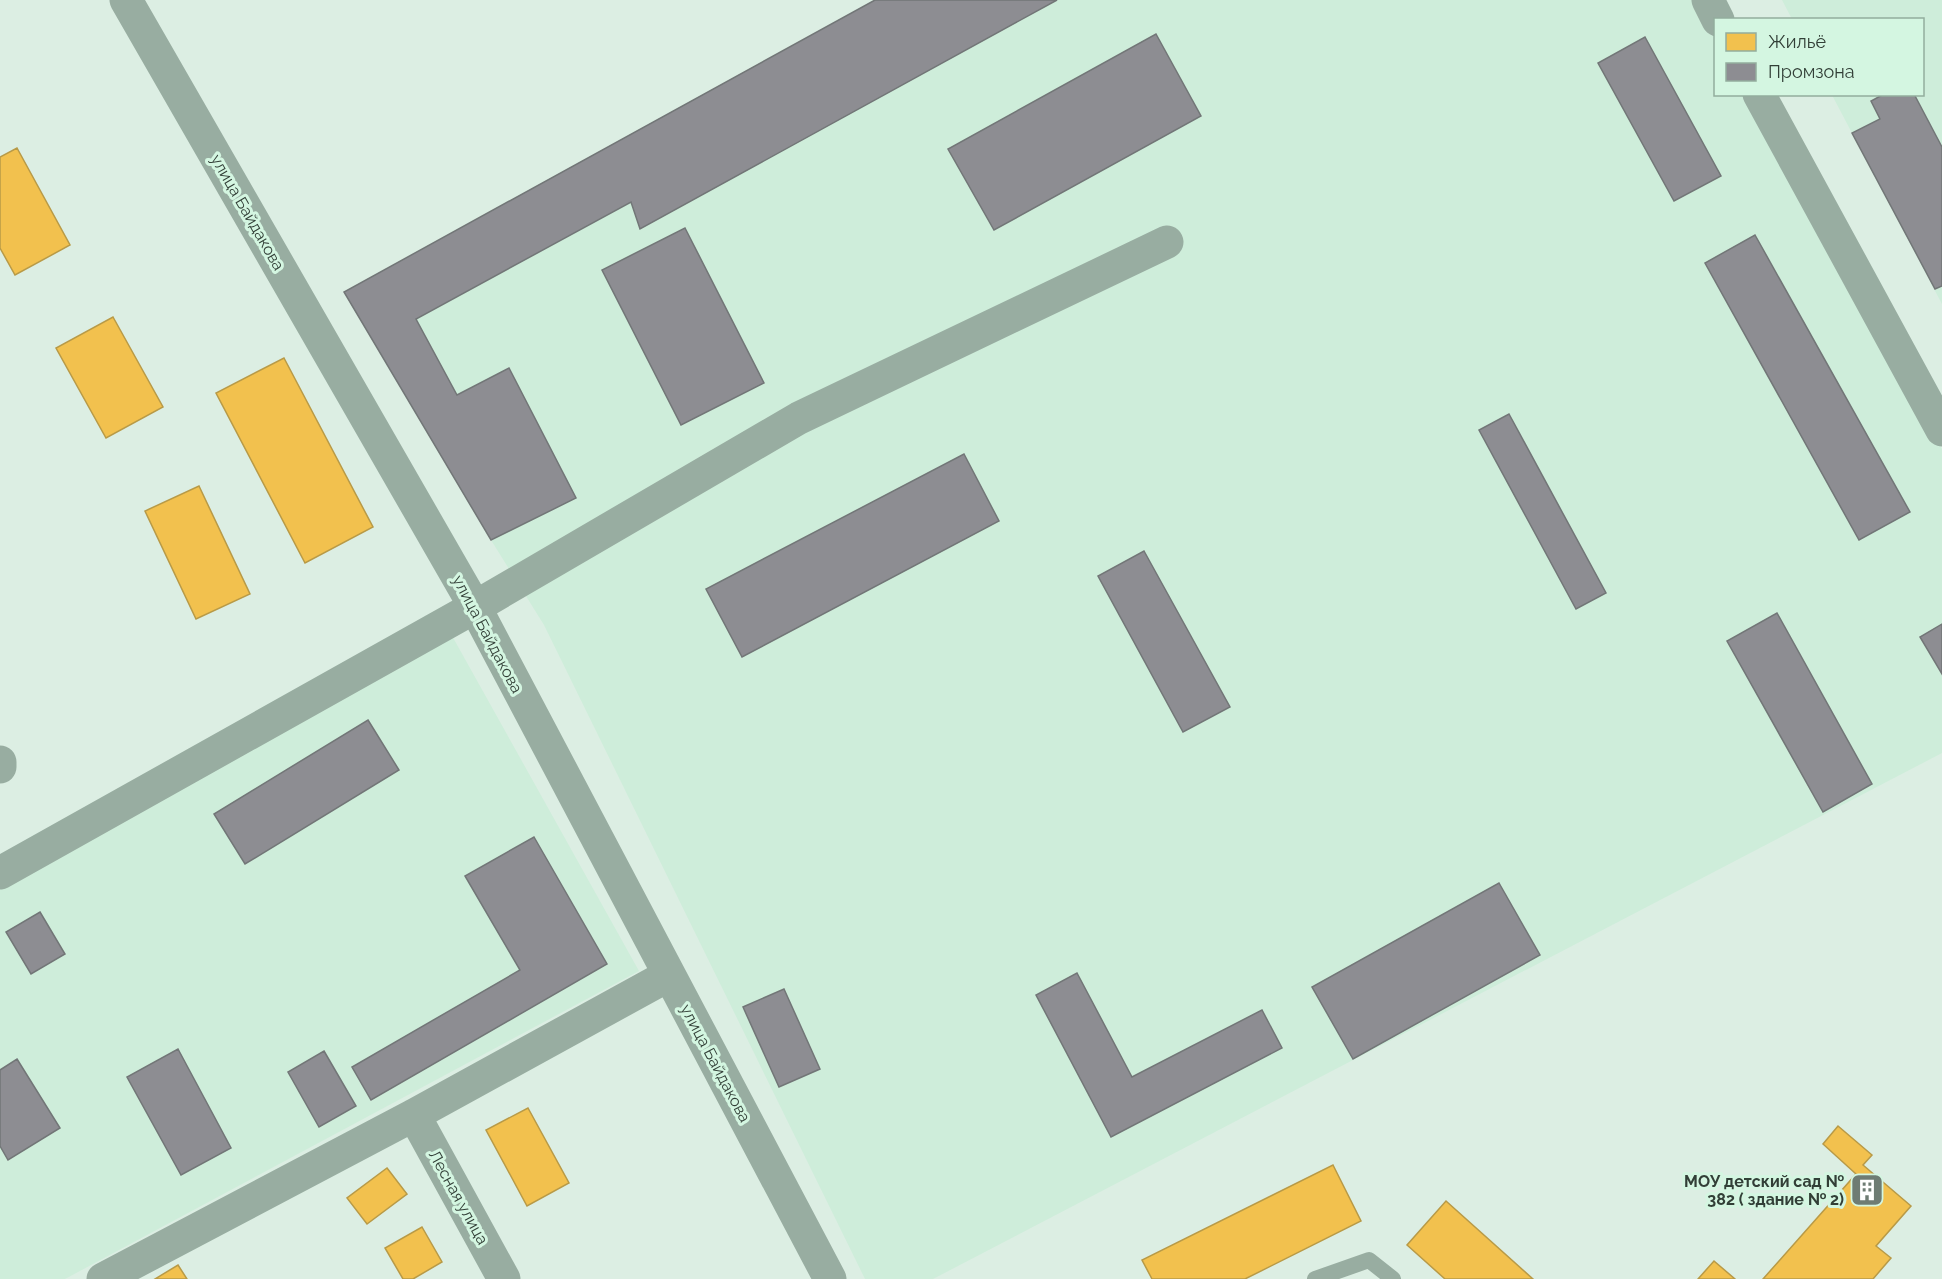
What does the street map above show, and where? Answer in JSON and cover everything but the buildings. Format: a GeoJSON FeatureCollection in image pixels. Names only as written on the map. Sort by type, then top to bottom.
{"type":"FeatureCollection","features":[{"type":"Feature","properties":{"kind":"street","name":"улица Байдакова"},"geometry":{"type":"LineString","coordinates":[[126,0],[475,607],[830,1279]]}},
{"type":"Feature","properties":{"kind":"street"},"geometry":{"type":"LineString","coordinates":[[1708,0],[1717,18]]}},
{"type":"Feature","properties":{"kind":"street"},"geometry":{"type":"LineString","coordinates":[[1760,96],[1942,430]]}},
{"type":"Feature","properties":{"kind":"street"},"geometry":{"type":"LineString","coordinates":[[0,873],[475,607],[799,418],[1167,242]]}},
{"type":"Feature","properties":{"kind":"street"},"geometry":{"type":"LineString","coordinates":[[0,762],[0,767]]}},
{"type":"Feature","properties":{"kind":"street"},"geometry":{"type":"LineString","coordinates":[[103,1279],[414,1115],[669,975]]}},
{"type":"Feature","properties":{"kind":"street","name":"Лесная улица"},"geometry":{"type":"LineString","coordinates":[[414,1115],[504,1279]]}},
{"type":"Feature","properties":{"kind":"lane"},"geometry":{"type":"LineString","coordinates":[[1315,1279],[1369,1260],[1393,1279]]}},
{"type":"Feature","properties":{"kind":"shaded area"},"geometry":{"type":"Polygon","coordinates":[[[875,0],[1699,0],[1714,28],[1714,96],[1751,96],[1942,449],[1942,753],[933,1279],[865,1279],[544,625],[344,292],[875,0]]]}},
{"type":"Feature","properties":{"kind":"shaded area"},"geometry":{"type":"Polygon","coordinates":[[[1782,0],[1942,0],[1942,304],[1833,96],[1924,96],[1924,18],[1791,18],[1782,0]]]}},
{"type":"Feature","properties":{"kind":"shaded area"},"geometry":{"type":"Polygon","coordinates":[[[451,634],[639,971],[65,1279],[0,1279],[0,887],[451,634]]]}},
{"type":"Feature","properties":{"kind":"place","name":"МОУ детский сад № 382 ( здание № 2)"},"geometry":{"type":"Point","coordinates":[1867,1190]}}]}
